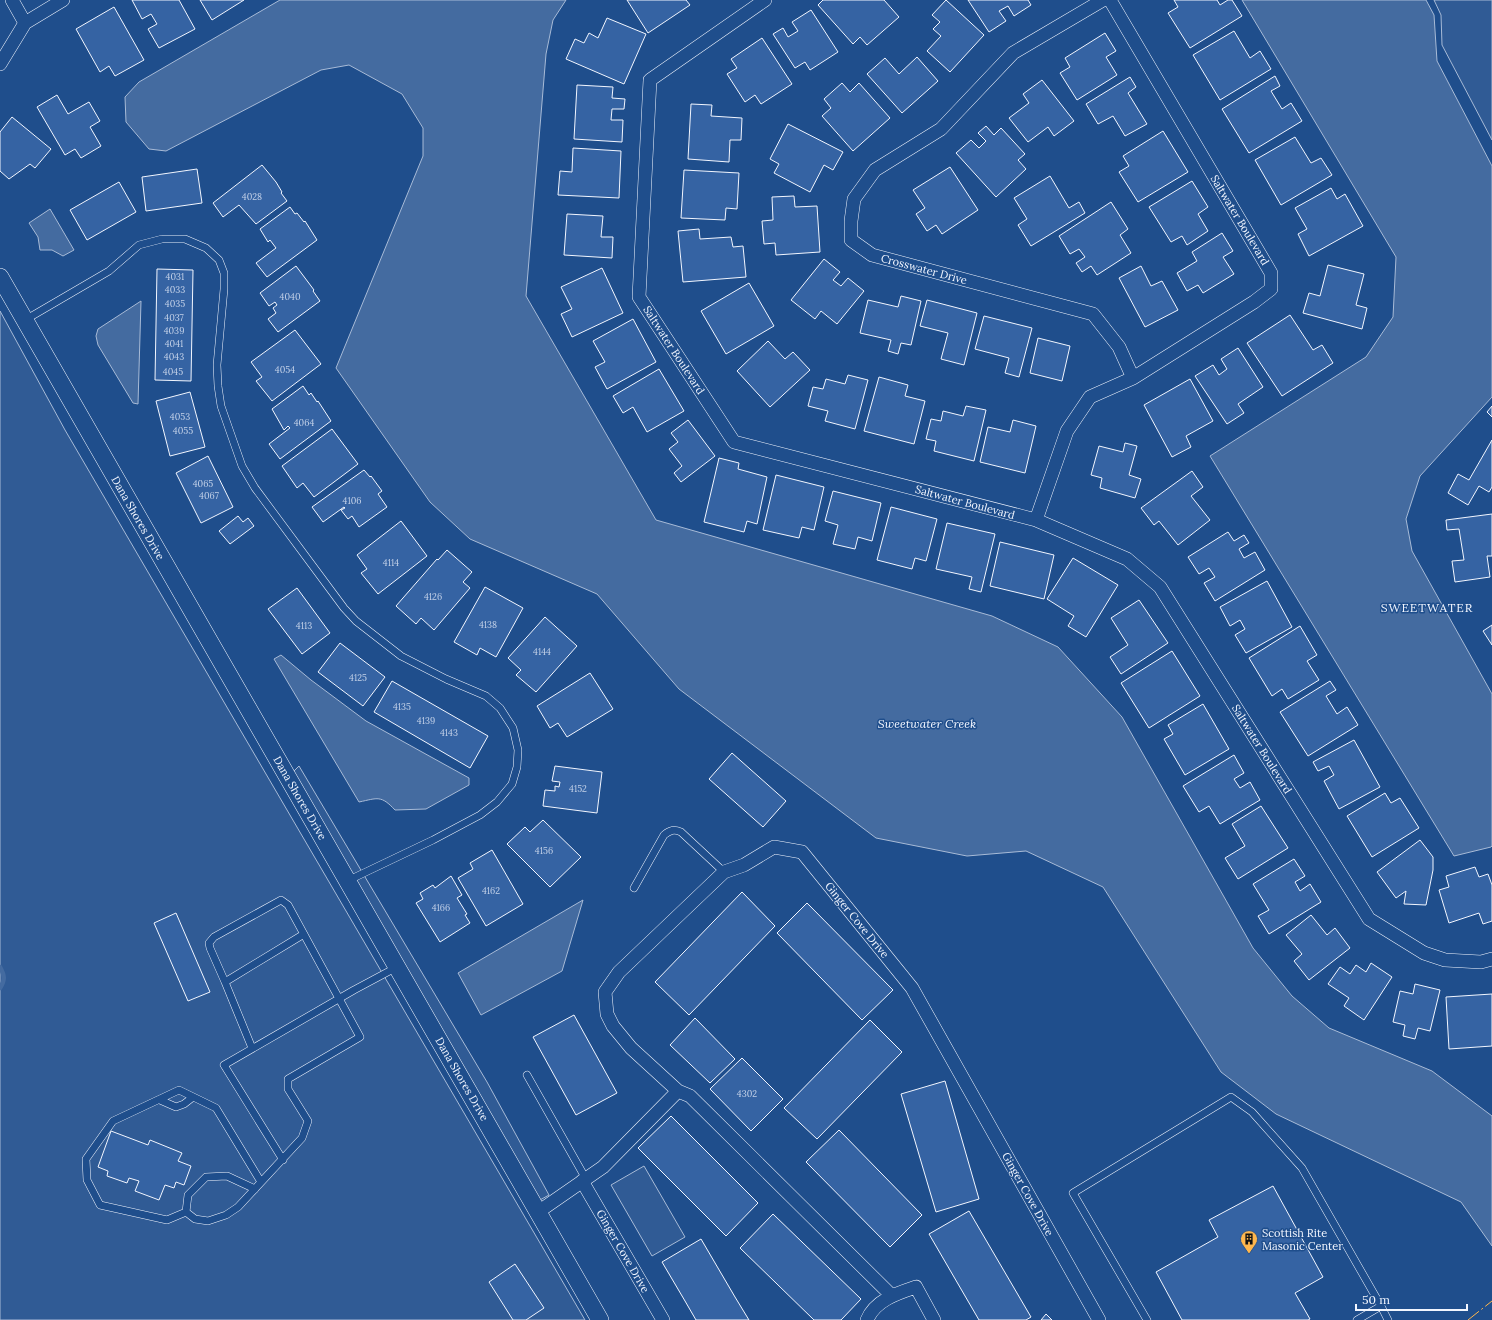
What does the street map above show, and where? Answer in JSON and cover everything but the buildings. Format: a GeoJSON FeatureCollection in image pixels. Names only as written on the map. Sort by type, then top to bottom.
{"type":"FeatureCollection","features":[{"type":"Feature","properties":{"kind":"street"},"geometry":{"type":"LineString","coordinates":[[12,0],[25,23]]}},
{"type":"Feature","properties":{"kind":"street"},"geometry":{"type":"LineString","coordinates":[[0,64],[25,23],[62,0]]}},
{"type":"Feature","properties":{"kind":"street","name":"Saltwater Boulevard"},"geometry":{"type":"LineString","coordinates":[[765,0],[650,80],[639,297],[734,442],[1036,520],[1127,559],[1160,587],[1369,919],[1424,953],[1445,960],[1481,962],[1492,959]]}},
{"type":"Feature","properties":{"kind":"street","name":"Crosswater Drive"},"geometry":{"type":"LineString","coordinates":[[1102,0],[1013,54],[940,129],[875,170],[854,199],[851,221],[851,240],[872,255],[1093,314],[1119,347],[1133,378]]}},
{"type":"Feature","properties":{"kind":"street","name":"Saltwater Boulevard"},"geometry":{"type":"LineString","coordinates":[[1036,520],[1067,431],[1090,397],[1133,378],[1254,302],[1270,289],[1271,273],[1110,0]]}},
{"type":"Feature","properties":{"kind":"street","name":"Dana Shores Drive"},"geometry":{"type":"LineString","coordinates":[[0,277],[600,1320]]}},
{"type":"Feature","properties":{"kind":"street","name":"Ginger Cove Drive"},"geometry":{"type":"LineString","coordinates":[[891,1296],[690,1096],[678,1090],[631,1048],[613,1026],[607,1014],[605,992],[619,972],[724,872],[744,865],[774,847],[802,852],[912,988],[1099,1320]]}},
{"type":"Feature","properties":{"kind":"street"},"geometry":{"type":"LineString","coordinates":[[538,1212],[603,1168],[678,1090]]}},
{"type":"Feature","properties":{"kind":"street","name":"Ginger Cove Drive"},"geometry":{"type":"LineString","coordinates":[[584,1180],[663,1320]]}},
{"type":"Feature","properties":{"kind":"street"},"geometry":{"type":"LineString","coordinates":[[867,1320],[871,1310],[891,1296],[916,1286],[934,1320]]}},
{"type":"Feature","properties":{"kind":"lane"},"geometry":{"type":"LineString","coordinates":[[25,320],[109,271],[139,245],[162,239],[186,239],[206,248],[219,260],[224,273],[224,289],[217,365],[221,406],[242,466],[255,488],[344,608],[356,621],[400,656],[446,679],[486,696],[500,708],[513,728],[518,750],[517,766],[512,784],[497,802],[480,815],[347,881]]}},
{"type":"Feature","properties":{"kind":"lane"},"geometry":{"type":"LineString","coordinates":[[634,888],[664,835],[670,831],[676,830],[681,832],[724,872]]}},
{"type":"Feature","properties":{"kind":"lane"},"geometry":{"type":"LineString","coordinates":[[186,1212],[195,1219],[208,1221],[226,1215],[238,1207],[302,1138],[308,1121],[288,1089],[288,1079],[360,1037],[288,905],[281,900],[214,937],[210,943],[210,948],[252,1048]]}},
{"type":"Feature","properties":{"kind":"lane"},"geometry":{"type":"LineString","coordinates":[[225,982],[304,934]]}},
{"type":"Feature","properties":{"kind":"lane"},"geometry":{"type":"LineString","coordinates":[[283,1160],[224,1065],[339,998],[397,967]]}},
{"type":"Feature","properties":{"kind":"lane"},"geometry":{"type":"LineString","coordinates":[[527,1075],[584,1180]]}},
{"type":"Feature","properties":{"kind":"lane"},"geometry":{"type":"LineString","coordinates":[[186,1212],[167,1220],[100,1205],[87,1180],[86,1159],[113,1121],[179,1090],[216,1108],[261,1182]]}},
{"type":"Feature","properties":{"kind":"lane"},"geometry":{"type":"LineString","coordinates":[[160,1100],[176,1107],[184,1104],[193,1097]]}},
{"type":"Feature","properties":{"kind":"lane"},"geometry":{"type":"LineString","coordinates":[[1147,1320],[1073,1193],[1231,1097],[1252,1112],[1302,1168],[1388,1320]]}},
{"type":"Feature","properties":{"kind":"lane"},"geometry":{"type":"LineString","coordinates":[[186,1212],[188,1195],[206,1177],[227,1176],[255,1189]]}},
{"type":"Feature","properties":{"kind":"lane"},"geometry":{"type":"LineString","coordinates":[[1357,1320],[1381,1306]]}},
{"type":"Feature","properties":{"kind":"shaded area"},"geometry":{"type":"Polygon","coordinates":[[[1434,0],[1492,0],[1492,140],[1442,45],[1441,15],[1434,0]]]}},
{"type":"Feature","properties":{"kind":"shaded area"},"geometry":{"type":"Polygon","coordinates":[[[0,311],[65,430],[585,1320],[0,1320],[0,311]]]}},
{"type":"Feature","properties":{"kind":"shaded area"},"geometry":{"type":"Polygon","coordinates":[[[299,766],[487,1082],[549,1195],[540,1200],[293,772],[299,766]]]}},
{"type":"Feature","properties":{"kind":"shaded area"},"geometry":{"type":"Polygon","coordinates":[[[644,1166],[685,1237],[652,1256],[611,1185],[644,1166]]]}},
{"type":"Feature","properties":{"kind":"water","name":"Sweetwater Creek"},"geometry":{"type":"Polygon","coordinates":[[[280,0],[566,0],[553,20],[546,54],[526,296],[656,520],[992,616],[1058,647],[1122,717],[1253,948],[1292,996],[1329,1028],[1432,1071],[1492,1116],[1492,1246],[1461,1202],[1276,1114],[1221,1072],[1103,887],[1026,851],[967,856],[876,838],[679,689],[597,594],[470,539],[430,502],[336,368],[423,156],[423,128],[402,94],[349,65],[321,70],[166,151],[149,149],[126,122],[125,97],[139,82],[280,0]]]}},
{"type":"Feature","properties":{"kind":"water"},"geometry":{"type":"Polygon","coordinates":[[[1242,0],[1426,0],[1434,15],[1437,61],[1492,166],[1492,397],[1420,476],[1406,519],[1412,551],[1492,694],[1491,847],[1454,856],[1210,456],[1366,357],[1393,317],[1396,257],[1242,0]]]}},
{"type":"Feature","properties":{"kind":"water"},"geometry":{"type":"Polygon","coordinates":[[[50,209],[74,250],[63,256],[52,250],[40,250],[38,237],[29,223],[50,209]]]}},
{"type":"Feature","properties":{"kind":"water"},"geometry":{"type":"Polygon","coordinates":[[[141,301],[138,404],[133,403],[98,345],[96,336],[98,329],[141,301]]]}},
{"type":"Feature","properties":{"kind":"water"},"geometry":{"type":"Polygon","coordinates":[[[281,655],[311,680],[366,721],[469,778],[469,785],[426,809],[395,810],[386,802],[379,799],[359,802],[274,659],[281,655]]]}},
{"type":"Feature","properties":{"kind":"water"},"geometry":{"type":"Polygon","coordinates":[[[583,900],[562,971],[481,1015],[458,973],[583,900]]]}},
{"type":"Feature","properties":{"kind":"waterway"},"geometry":{"type":"LineString","coordinates":[[0,967],[4,978],[0,988]]}},
{"type":"Feature","properties":{"kind":"power"},"geometry":{"type":"LineString","coordinates":[[1468,1320],[1492,1301]]}},
{"type":"Feature","properties":{"kind":"place","name":"Scottish Rite Masonic Center"},"geometry":{"type":"Point","coordinates":[1249,1254]}},
{"type":"Feature","properties":{"kind":"district","name":"SWEETWATER"},"geometry":{"type":"Point","coordinates":[1427,608]}}]}
